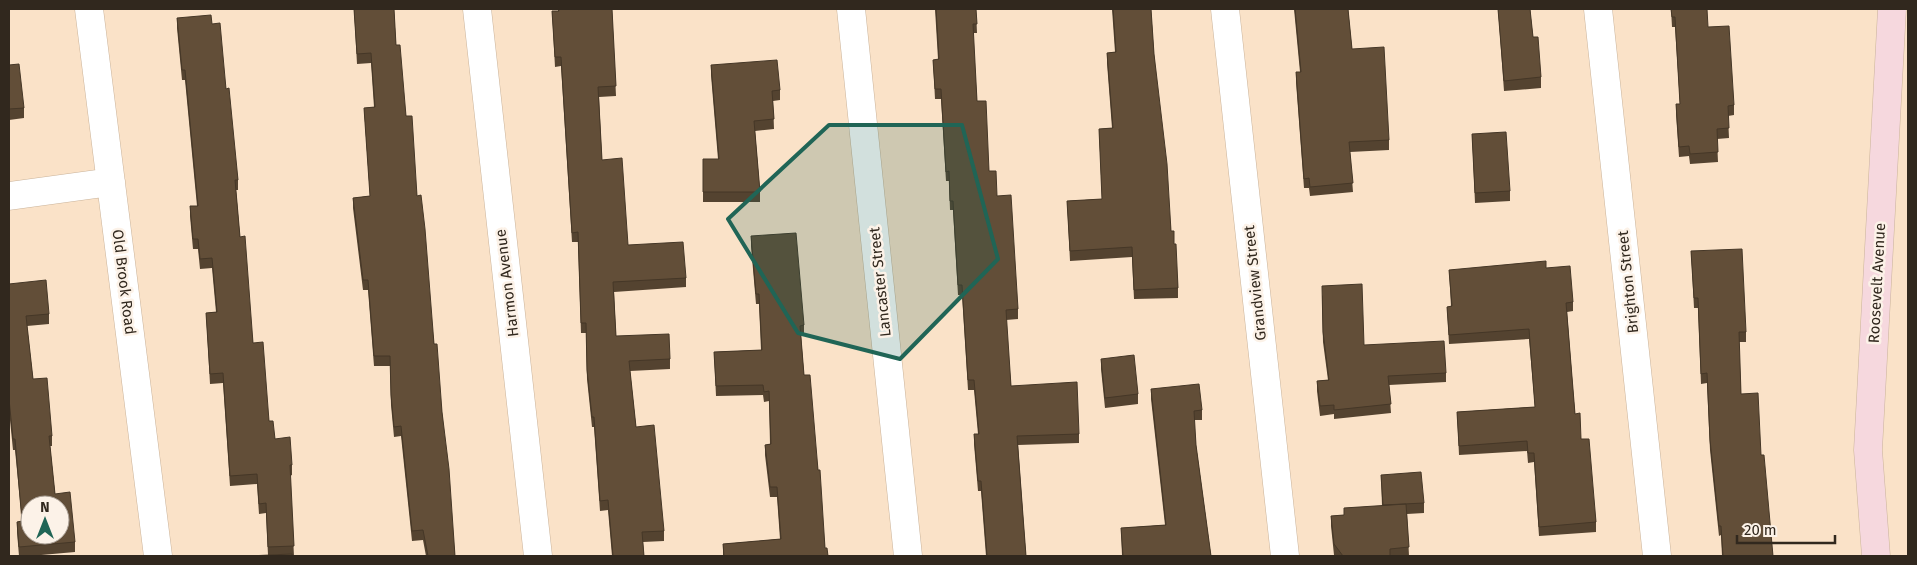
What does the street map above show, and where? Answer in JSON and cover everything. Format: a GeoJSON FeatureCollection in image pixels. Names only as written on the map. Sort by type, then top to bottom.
{"type":"FeatureCollection","features":[{"type":"Feature","properties":{"kind":"street","name":"Old Brook Road"},"geometry":{"type":"LineString","coordinates":[[89,9],[158,556]]}},
{"type":"Feature","properties":{"kind":"street","name":"Harmon Avenue"},"geometry":{"type":"LineString","coordinates":[[477,9],[538,556]]}},
{"type":"Feature","properties":{"kind":"street","name":"Lancaster Street"},"geometry":{"type":"LineString","coordinates":[[851,9],[908,556]]}},
{"type":"Feature","properties":{"kind":"street","name":"Grandview Street"},"geometry":{"type":"LineString","coordinates":[[1225,9],[1285,556]]}},
{"type":"Feature","properties":{"kind":"street","name":"Brighton Street"},"geometry":{"type":"LineString","coordinates":[[1598,9],[1658,556]]}},
{"type":"Feature","properties":{"kind":"street","name":"Roosevelt Avenue"},"geometry":{"type":"LineString","coordinates":[[1876,556],[1868,450],[1892,9]]}},
{"type":"Feature","properties":{"kind":"street"},"geometry":{"type":"LineString","coordinates":[[9,196],[111,182]]}},
{"type":"Feature","properties":{"kind":"highlighted area"},"geometry":{"type":"Polygon","coordinates":[[[829,125],[962,125],[998,259],[900,359],[798,333],[728,219],[829,125]]]}},
{"type":"Feature","properties":{"kind":"building"},"geometry":{"type":"Polygon","coordinates":[[[354,9],[394,9],[396,45],[400,45],[406,116],[412,116],[417,196],[421,195],[425,229],[434,344],[437,344],[442,412],[449,469],[455,556],[428,556],[423,530],[412,531],[401,426],[394,427],[390,356],[374,356],[368,280],[363,280],[353,198],[370,196],[364,108],[375,107],[371,53],[357,54],[354,9]]]}},
{"type":"Feature","properties":{"kind":"building"},"geometry":{"type":"Polygon","coordinates":[[[558,9],[612,9],[616,86],[598,87],[602,160],[622,158],[628,245],[683,242],[686,278],[613,282],[616,336],[669,334],[670,359],[629,361],[636,427],[654,425],[664,531],[642,532],[644,556],[613,556],[608,500],[600,501],[594,417],[592,417],[587,370],[586,323],[581,323],[578,232],[572,233],[561,57],[555,57],[552,11],[559,11],[558,9]]]}},
{"type":"Feature","properties":{"kind":"building"},"geometry":{"type":"Polygon","coordinates":[[[936,9],[976,9],[977,24],[973,24],[977,101],[986,101],[989,171],[996,171],[997,196],[1011,195],[1018,309],[1006,310],[1011,386],[1077,382],[1079,434],[1017,436],[1026,556],[987,556],[981,481],[978,481],[974,434],[979,434],[974,380],[968,380],[962,285],[958,285],[953,201],[950,201],[949,171],[946,172],[941,89],[935,89],[933,60],[939,59],[936,9]]]}},
{"type":"Feature","properties":{"kind":"building"},"geometry":{"type":"Polygon","coordinates":[[[1113,9],[1151,9],[1154,54],[1167,164],[1171,231],[1174,231],[1174,244],[1176,244],[1178,288],[1134,290],[1132,247],[1070,251],[1067,201],[1102,199],[1099,129],[1113,128],[1107,53],[1116,52],[1113,9]]]}},
{"type":"Feature","properties":{"kind":"building"},"geometry":{"type":"Polygon","coordinates":[[[1295,9],[1348,9],[1352,49],[1384,47],[1389,140],[1349,142],[1353,183],[1310,187],[1309,178],[1304,179],[1296,72],[1301,72],[1295,9]]]}},
{"type":"Feature","properties":{"kind":"building"},"geometry":{"type":"Polygon","coordinates":[[[1498,9],[1530,9],[1533,37],[1538,37],[1541,77],[1504,81],[1498,9]]]}},
{"type":"Feature","properties":{"kind":"building"},"geometry":{"type":"Polygon","coordinates":[[[1671,9],[1707,9],[1708,27],[1729,26],[1734,105],[1728,106],[1729,128],[1717,129],[1718,152],[1690,154],[1689,146],[1679,147],[1676,104],[1680,104],[1675,17],[1672,17],[1671,9]]]}},
{"type":"Feature","properties":{"kind":"building"},"geometry":{"type":"Polygon","coordinates":[[[211,15],[212,24],[220,23],[226,89],[229,88],[238,180],[235,180],[240,237],[245,236],[253,343],[263,342],[269,421],[273,421],[275,439],[290,437],[294,546],[268,547],[266,503],[259,504],[257,474],[230,476],[223,373],[210,374],[206,313],[217,312],[212,258],[200,259],[198,239],[193,239],[190,206],[198,206],[185,70],[182,70],[177,18],[211,15]]]}},
{"type":"Feature","properties":{"kind":"building"},"geometry":{"type":"Polygon","coordinates":[[[777,60],[780,90],[772,91],[774,119],[754,121],[760,192],[703,192],[703,159],[719,159],[711,65],[777,60]]]}},
{"type":"Feature","properties":{"kind":"building"},"geometry":{"type":"Polygon","coordinates":[[[19,64],[24,108],[9,109],[9,65],[19,64]]]}},
{"type":"Feature","properties":{"kind":"building"},"geometry":{"type":"Polygon","coordinates":[[[1506,132],[1510,191],[1475,193],[1472,134],[1506,132]]]}},
{"type":"Feature","properties":{"kind":"building"},"geometry":{"type":"Polygon","coordinates":[[[796,233],[804,325],[800,326],[804,375],[810,375],[818,470],[820,470],[825,548],[827,548],[828,556],[724,556],[723,544],[781,539],[777,487],[770,487],[765,445],[771,444],[769,391],[764,392],[763,385],[716,386],[714,352],[762,350],[759,294],[756,294],[751,236],[796,233]]]}},
{"type":"Feature","properties":{"kind":"building"},"geometry":{"type":"Polygon","coordinates":[[[1742,249],[1746,332],[1739,332],[1741,394],[1758,393],[1761,455],[1764,455],[1773,556],[1723,556],[1710,440],[1707,373],[1701,374],[1698,298],[1694,298],[1691,251],[1742,249]]]}},
{"type":"Feature","properties":{"kind":"building"},"geometry":{"type":"Polygon","coordinates":[[[1546,261],[1546,268],[1570,266],[1573,302],[1566,303],[1575,414],[1580,413],[1581,439],[1589,439],[1596,522],[1539,527],[1534,453],[1528,453],[1527,441],[1459,446],[1457,412],[1535,407],[1529,329],[1449,335],[1447,307],[1452,306],[1449,270],[1546,261]]]}},
{"type":"Feature","properties":{"kind":"building"},"geometry":{"type":"Polygon","coordinates":[[[46,280],[49,314],[26,316],[33,379],[47,378],[52,436],[49,436],[55,494],[70,492],[75,542],[70,542],[70,495],[20,495],[20,498],[15,439],[13,439],[9,399],[9,284],[46,280]]]}},
{"type":"Feature","properties":{"kind":"building"},"geometry":{"type":"Polygon","coordinates":[[[1362,284],[1364,345],[1444,341],[1446,373],[1388,376],[1391,404],[1334,410],[1334,405],[1320,406],[1317,381],[1329,380],[1323,332],[1322,286],[1362,284]]]}},
{"type":"Feature","properties":{"kind":"building"},"geometry":{"type":"Polygon","coordinates":[[[1134,355],[1138,394],[1105,398],[1101,359],[1134,355]]]}},
{"type":"Feature","properties":{"kind":"building"},"geometry":{"type":"Polygon","coordinates":[[[1199,384],[1202,410],[1194,411],[1196,445],[1211,556],[1123,556],[1121,528],[1166,525],[1151,389],[1199,384]]]}},
{"type":"Feature","properties":{"kind":"building"},"geometry":{"type":"Polygon","coordinates":[[[1421,472],[1424,503],[1383,505],[1381,475],[1421,472]]]}},
{"type":"Feature","properties":{"kind":"building"},"geometry":{"type":"Polygon","coordinates":[[[1406,504],[1409,547],[1390,549],[1390,556],[1343,556],[1334,544],[1331,516],[1344,515],[1344,508],[1406,504]]]}},
{"type":"Feature","properties":{"kind":"building"},"geometry":{"type":"Polygon","coordinates":[[[20,521],[20,545],[41,545],[19,547],[17,522],[20,521]]]}},
{"type":"Feature","properties":{"kind":"building"},"geometry":{"type":"Polygon","coordinates":[[[292,554],[292,556],[248,556],[292,554]]]}}]}
